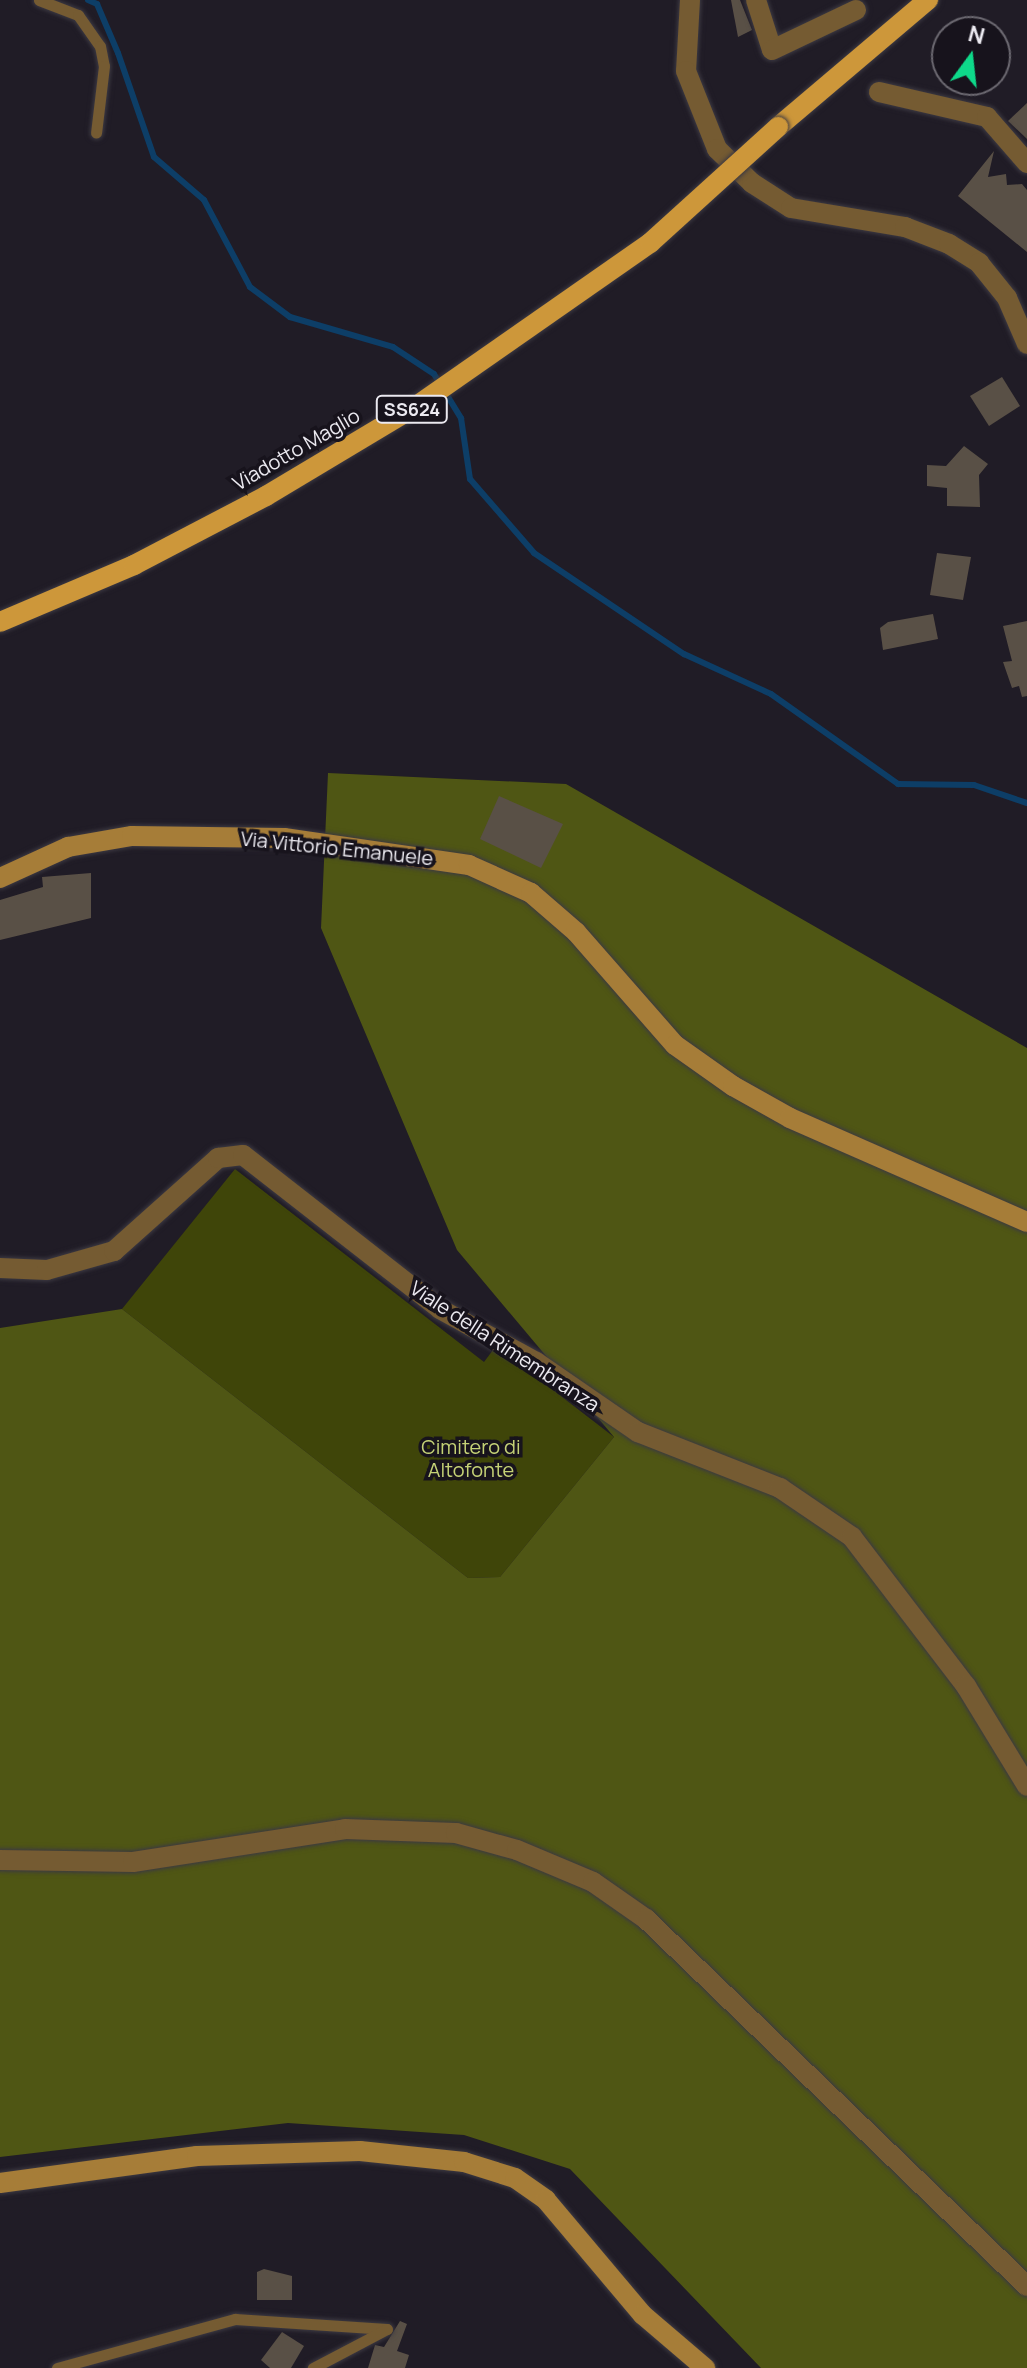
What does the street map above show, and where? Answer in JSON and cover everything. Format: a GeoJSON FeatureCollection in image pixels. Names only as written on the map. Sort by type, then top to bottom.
{"type":"FeatureCollection","features":[{"type":"Feature","properties":{"kind":"main road","name":"Viadotto Maglio"},"geometry":{"type":"LineString","coordinates":[[0,622],[134,565],[266,496],[415,407],[650,243],[778,127],[928,0]]}},
{"type":"Feature","properties":{"kind":"main road","name":"Via Vittorio Emanuele"},"geometry":{"type":"LineString","coordinates":[[0,878],[68,847],[132,836],[219,836],[400,852],[469,865],[531,893],[576,932],[675,1045],[733,1086],[805,1124],[1027,1222]]}},
{"type":"Feature","properties":{"kind":"main road"},"geometry":{"type":"LineString","coordinates":[[0,2183],[197,2156],[360,2151],[464,2162],[515,2178],[546,2200],[643,2315],[705,2368]]}},
{"type":"Feature","properties":{"kind":"street"},"geometry":{"type":"LineString","coordinates":[[690,0],[686,71],[717,149],[752,183],[791,208],[905,227],[949,244],[979,263],[1007,298],[1027,344]]}},
{"type":"Feature","properties":{"kind":"street"},"geometry":{"type":"LineString","coordinates":[[756,0],[772,50],[856,10]]}},
{"type":"Feature","properties":{"kind":"street"},"geometry":{"type":"LineString","coordinates":[[879,92],[987,117],[1024,154]]}},
{"type":"Feature","properties":{"kind":"street","name":"Viale della Rimembranza"},"geometry":{"type":"LineString","coordinates":[[0,1268],[47,1270],[114,1251],[218,1158],[243,1155],[440,1309],[536,1362],[638,1432],[780,1488],[852,1537],[966,1686],[1027,1786]]}},
{"type":"Feature","properties":{"kind":"street"},"geometry":{"type":"LineString","coordinates":[[0,1860],[133,1862],[345,1829],[456,1833],[517,1850],[593,1882],[646,1919],[1027,2286]]}},
{"type":"Feature","properties":{"kind":"lane"},"geometry":{"type":"LineString","coordinates":[[39,0],[78,15],[100,46],[104,66],[96,133]]}},
{"type":"Feature","properties":{"kind":"lane"},"geometry":{"type":"LineString","coordinates":[[57,2368],[235,2319],[387,2329],[313,2368]]}},
{"type":"Feature","properties":{"kind":"green space"},"geometry":{"type":"Polygon","coordinates":[[[328,773],[566,784],[1027,1048],[1027,2368],[761,2368],[570,2169],[464,2135],[288,2123],[0,2157],[0,1328],[122,1309],[468,1578],[500,1577],[614,1437],[457,1250],[321,928],[328,773]]]}},
{"type":"Feature","properties":{"kind":"green space","name":"Cimitero di Altofonte"},"geometry":{"type":"Polygon","coordinates":[[[235,1169],[484,1362],[496,1346],[614,1437],[500,1577],[468,1578],[122,1309],[235,1169]]]}},
{"type":"Feature","properties":{"kind":"building"},"geometry":{"type":"Polygon","coordinates":[[[731,0],[740,0],[752,30],[738,37],[731,0]]]}},
{"type":"Feature","properties":{"kind":"building"},"geometry":{"type":"Polygon","coordinates":[[[1027,103],[1027,139],[1008,121],[1027,103]]]}},
{"type":"Feature","properties":{"kind":"building"},"geometry":{"type":"Polygon","coordinates":[[[994,151],[988,177],[1006,174],[1007,185],[1022,184],[1027,190],[1027,252],[958,196],[994,151]]]}},
{"type":"Feature","properties":{"kind":"building"},"geometry":{"type":"Polygon","coordinates":[[[1002,377],[1020,406],[989,426],[970,396],[1002,377]]]}},
{"type":"Feature","properties":{"kind":"building"},"geometry":{"type":"Polygon","coordinates":[[[964,446],[988,464],[979,475],[980,507],[947,506],[947,488],[927,486],[927,465],[946,466],[964,446]]]}},
{"type":"Feature","properties":{"kind":"building"},"geometry":{"type":"Polygon","coordinates":[[[937,553],[971,557],[963,600],[930,595],[937,553]]]}},
{"type":"Feature","properties":{"kind":"building"},"geometry":{"type":"Polygon","coordinates":[[[933,614],[938,639],[883,650],[880,628],[888,622],[933,614]]]}},
{"type":"Feature","properties":{"kind":"building"},"geometry":{"type":"Polygon","coordinates":[[[1027,621],[1027,696],[1022,697],[1019,686],[1012,688],[1003,662],[1012,661],[1003,626],[1027,621]]]}},
{"type":"Feature","properties":{"kind":"building"},"geometry":{"type":"Polygon","coordinates":[[[499,796],[563,824],[541,868],[480,839],[499,796]]]}},
{"type":"Feature","properties":{"kind":"building"},"geometry":{"type":"Polygon","coordinates":[[[91,873],[91,918],[0,940],[0,900],[43,887],[42,877],[91,873]]]}},
{"type":"Feature","properties":{"kind":"building"},"geometry":{"type":"Polygon","coordinates":[[[264,2269],[292,2276],[292,2300],[257,2300],[257,2272],[264,2269]]]}},
{"type":"Feature","properties":{"kind":"building"},"geometry":{"type":"Polygon","coordinates":[[[400,2321],[407,2324],[397,2351],[409,2355],[405,2368],[368,2368],[375,2345],[384,2347],[400,2321]]]}},
{"type":"Feature","properties":{"kind":"building"},"geometry":{"type":"Polygon","coordinates":[[[282,2332],[304,2346],[291,2368],[270,2368],[261,2360],[282,2332]]]}},
{"type":"Feature","properties":{"kind":"waterway"},"geometry":{"type":"LineString","coordinates":[[88,0],[97,4],[118,53],[154,157],[204,200],[250,287],[290,317],[393,347],[434,374],[461,418],[470,479],[534,553],[684,654],[771,694],[898,784],[974,785],[1027,803]]}}]}
